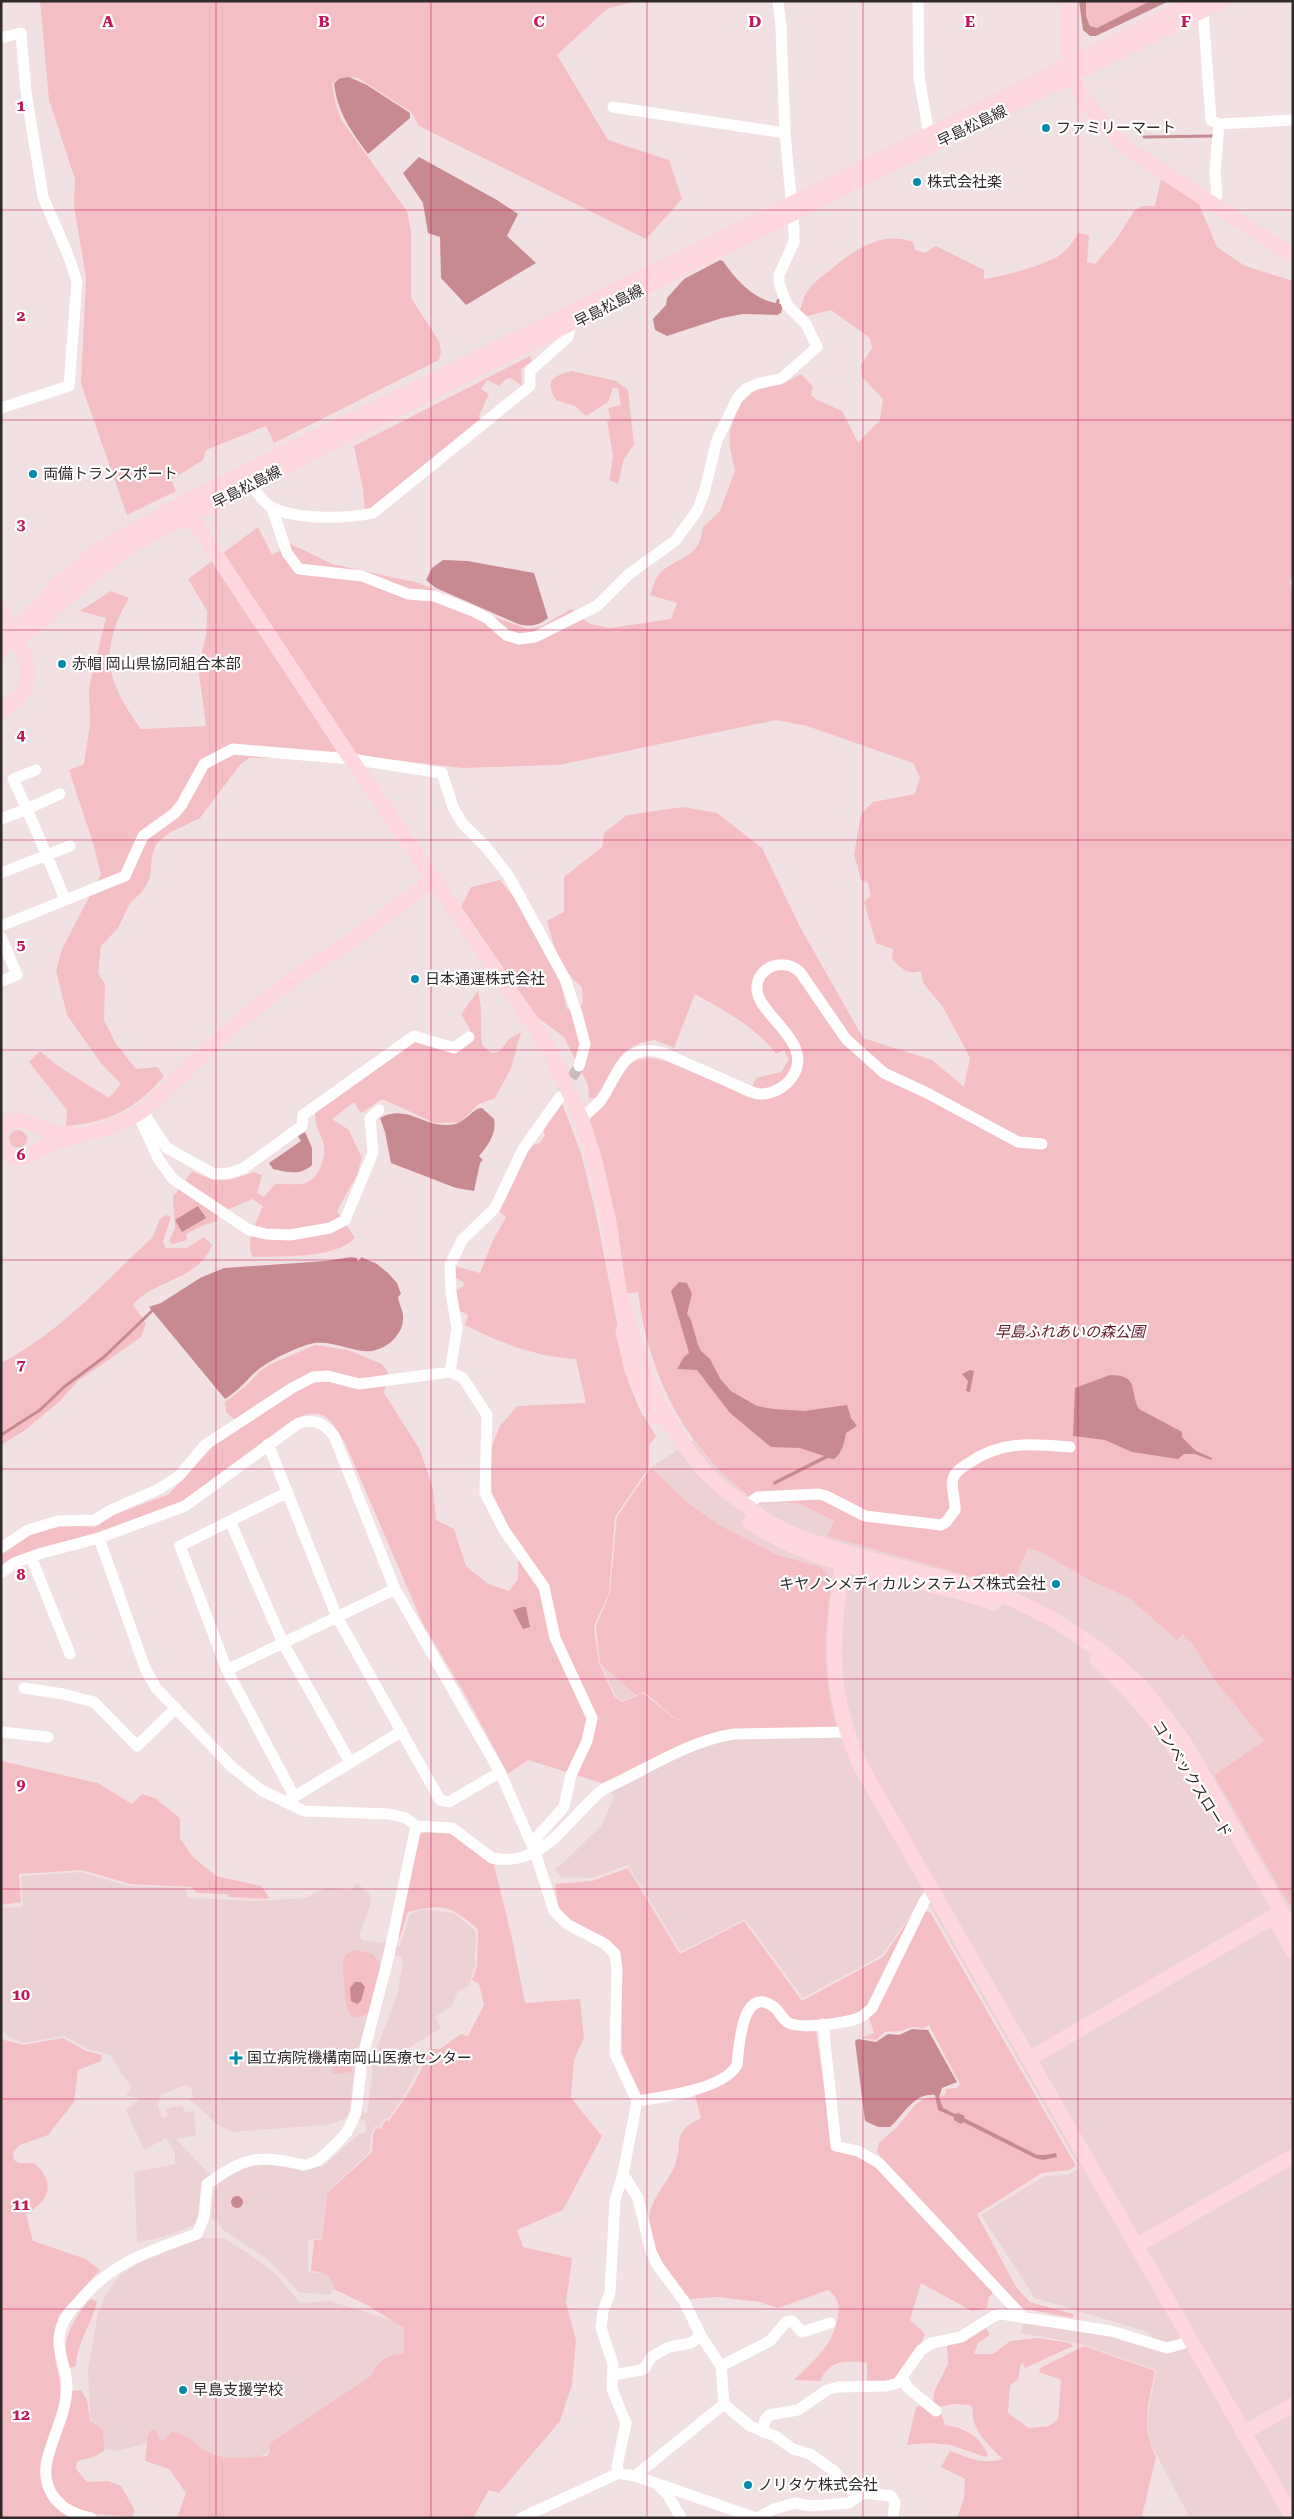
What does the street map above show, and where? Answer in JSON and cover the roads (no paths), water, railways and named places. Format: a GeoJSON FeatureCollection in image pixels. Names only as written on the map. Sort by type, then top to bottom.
{"type":"FeatureCollection","features":[{"type":"Feature","properties":{"kind":"street"},"geometry":{"type":"LineString","coordinates":[[244,471],[251,485],[272,508],[287,553],[300,569],[362,576],[408,594],[434,596],[475,612],[488,619],[506,635],[519,640],[535,637],[597,606],[629,574],[675,541],[688,525],[704,494],[717,440],[738,397],[748,388],[757,384],[782,378],[817,347],[806,324],[787,305],[779,283],[779,275],[794,242],[785,133],[778,1]]}},
{"type":"Feature","properties":{"kind":"street"},"geometry":{"type":"LineString","coordinates":[[918,1],[919,78],[928,134]]}},
{"type":"Feature","properties":{"kind":"street"},"geometry":{"type":"LineString","coordinates":[[1068,1],[1072,69],[1087,102],[1105,126],[1125,147],[1293,256]]}},
{"type":"Feature","properties":{"kind":"street","name":"早島松島線"},"geometry":{"type":"LineString","coordinates":[[15,636],[32,629],[109,561],[155,532],[191,516],[362,427],[572,325],[791,210],[1072,69],[1199,6],[1222,1]]}},
{"type":"Feature","properties":{"kind":"street"},"geometry":{"type":"LineString","coordinates":[[1199,6],[1217,126],[1215,173],[1217,195],[1212,202]]}},
{"type":"Feature","properties":{"kind":"street"},"geometry":{"type":"LineString","coordinates":[[1,38],[21,33],[26,92],[43,197],[77,281],[69,386],[1,408]]}},
{"type":"Feature","properties":{"kind":"street","name":"早島松島線"},"geometry":{"type":"LineString","coordinates":[[1,650],[15,636],[26,618],[60,582],[101,548],[182,502],[791,210],[928,134],[1072,69]]}},
{"type":"Feature","properties":{"kind":"street"},"geometry":{"type":"LineString","coordinates":[[613,107],[785,133]]}},
{"type":"Feature","properties":{"kind":"street"},"geometry":{"type":"LineString","coordinates":[[1217,126],[1293,120]]}},
{"type":"Feature","properties":{"kind":"street"},"geometry":{"type":"LineString","coordinates":[[272,508],[314,516],[343,517],[373,513],[530,386],[530,371],[568,337],[572,325]]}},
{"type":"Feature","properties":{"kind":"street"},"geometry":{"type":"LineString","coordinates":[[182,502],[351,759],[547,1045],[581,1118],[594,1157],[604,1197],[620,1298],[643,1367],[667,1419],[682,1444],[706,1472],[745,1506],[770,1523],[843,1559],[834,1629],[838,1702],[846,1732],[860,1765],[1293,2518]]}},
{"type":"Feature","properties":{"kind":"street"},"geometry":{"type":"LineString","coordinates":[[1,612],[24,655],[28,674],[25,689],[19,700],[1,711]]}},
{"type":"Feature","properties":{"kind":"street"},"geometry":{"type":"LineString","coordinates":[[1,926],[125,876],[143,836],[182,804],[195,777],[209,761],[233,749],[351,759],[442,773],[453,807],[462,823],[486,847],[508,875],[565,979],[585,1044],[579,1066]]}},
{"type":"Feature","properties":{"kind":"street"},"geometry":{"type":"LineString","coordinates":[[36,770],[13,778],[65,899]]}},
{"type":"Feature","properties":{"kind":"street"},"geometry":{"type":"LineString","coordinates":[[1,819],[60,794]]}},
{"type":"Feature","properties":{"kind":"street"},"geometry":{"type":"LineString","coordinates":[[1,873],[70,846]]}},
{"type":"Feature","properties":{"kind":"street"},"geometry":{"type":"LineString","coordinates":[[1,1146],[10,1156],[22,1158],[48,1145],[113,1126],[140,1112],[223,1035],[269,997],[296,976],[350,942],[434,880]]}},
{"type":"Feature","properties":{"kind":"street"},"geometry":{"type":"LineString","coordinates":[[1,937],[17,975],[1,981]]}},
{"type":"Feature","properties":{"kind":"street"},"geometry":{"type":"LineString","coordinates":[[581,1118],[600,1101],[618,1067],[640,1051],[653,1050],[664,1053],[759,1094],[778,1090],[786,1084],[797,1067],[797,1057],[786,1032],[763,1003],[757,990],[761,974],[769,968],[781,964],[792,966],[800,972],[846,1040],[860,1055],[884,1074],[927,1093],[1018,1142],[1042,1144]]}},
{"type":"Feature","properties":{"kind":"street"},"geometry":{"type":"LineString","coordinates":[[140,1112],[167,1148],[214,1174],[230,1173],[244,1168],[302,1126],[303,1115],[414,1036],[454,1048],[468,1037]]}},
{"type":"Feature","properties":{"kind":"street"},"geometry":{"type":"LineString","coordinates":[[450,1372],[457,1329],[451,1292],[450,1265],[462,1240],[495,1208],[520,1154],[560,1097]]}},
{"type":"Feature","properties":{"kind":"street"},"geometry":{"type":"LineString","coordinates":[[140,1112],[158,1160],[173,1179],[249,1230],[266,1234],[290,1235],[330,1228],[345,1220],[373,1153],[370,1118],[378,1110]]}},
{"type":"Feature","properties":{"kind":"street"},"geometry":{"type":"LineString","coordinates":[[1,1131],[8,1123],[18,1120],[48,1130],[81,1136]]}},
{"type":"Feature","properties":{"kind":"street","name":"コンベックスロード"},"geometry":{"type":"LineString","coordinates":[[620,1298],[624,1340],[642,1394],[660,1426],[687,1465],[720,1499],[758,1528],[802,1551],[986,1590],[1016,1600],[1078,1634],[1124,1670],[1154,1701],[1183,1740],[1277,1914],[1293,1951]]}},
{"type":"Feature","properties":{"kind":"street"},"geometry":{"type":"LineString","coordinates":[[1,1532],[4,1545],[28,1530],[58,1521],[95,1520],[111,1510],[159,1489],[179,1476],[205,1445],[292,1388],[313,1377],[328,1376],[359,1384],[450,1372],[462,1378],[487,1415],[485,1493],[504,1530],[544,1587],[555,1638],[592,1718],[587,1741],[571,1775],[564,1807],[538,1836],[535,1852]]}},
{"type":"Feature","properties":{"kind":"street"},"geometry":{"type":"LineString","coordinates":[[1,1572],[14,1563],[99,1538],[186,1506],[299,1423],[310,1420],[326,1426],[334,1436],[395,1589],[500,1772],[535,1852],[554,1911],[567,1924],[605,1944],[615,1954],[617,1970],[615,2054],[637,2101],[623,2174],[615,2200],[610,2293],[603,2311],[601,2328],[613,2364],[612,2389],[626,2423],[617,2466],[619,2473]]}},
{"type":"Feature","properties":{"kind":"street"},"geometry":{"type":"LineString","coordinates":[[268,1444],[337,1617],[440,1800],[449,1802],[500,1772]]}},
{"type":"Feature","properties":{"kind":"street"},"geometry":{"type":"LineString","coordinates":[[745,1506],[758,1497],[819,1494],[865,1516],[941,1525],[946,1522],[955,1510],[952,1485],[954,1475],[988,1451],[1013,1445],[1070,1447]]}},
{"type":"Feature","properties":{"kind":"street"},"geometry":{"type":"LineString","coordinates":[[288,1492],[180,1546],[227,1670],[289,1799]]}},
{"type":"Feature","properties":{"kind":"street"},"geometry":{"type":"LineString","coordinates":[[230,1521],[283,1643],[350,1762]]}},
{"type":"Feature","properties":{"kind":"street"},"geometry":{"type":"LineString","coordinates":[[99,1538],[145,1668],[156,1688],[232,1767],[261,1790],[289,1799],[304,1811],[389,1814],[406,1818],[416,1826],[452,1828],[480,1851],[492,1858],[523,1856],[550,1844],[594,1797],[604,1789],[718,1736],[846,1732]]}},
{"type":"Feature","properties":{"kind":"street"},"geometry":{"type":"LineString","coordinates":[[31,1557],[70,1654]]}},
{"type":"Feature","properties":{"kind":"street"},"geometry":{"type":"LineString","coordinates":[[227,1670],[395,1589]]}},
{"type":"Feature","properties":{"kind":"street"},"geometry":{"type":"LineString","coordinates":[[24,1688],[63,1694],[94,1702],[136,1746],[176,1708]]}},
{"type":"Feature","properties":{"kind":"street"},"geometry":{"type":"LineString","coordinates":[[289,1799],[402,1731]]}},
{"type":"Feature","properties":{"kind":"street"},"geometry":{"type":"LineString","coordinates":[[1,1732],[48,1737]]}},
{"type":"Feature","properties":{"kind":"street"},"geometry":{"type":"LineString","coordinates":[[91,2518],[76,2516],[64,2510],[50,2491],[46,2477],[47,2461],[64,2413],[67,2385],[60,2359],[59,2339],[63,2321],[90,2287],[102,2277],[137,2255],[197,2234],[204,2216],[207,2184],[233,2166],[243,2161],[261,2159],[307,2165],[319,2160],[347,2132],[356,2113],[362,2059],[389,1955],[416,1826]]}},
{"type":"Feature","properties":{"kind":"street"},"geometry":{"type":"LineString","coordinates":[[637,2101],[673,2096],[726,2078],[734,2071],[737,2065],[744,2016],[749,2008],[755,2004],[762,2003],[774,2007],[787,2022],[794,2025],[822,2024],[857,2019],[872,2008],[932,1892]]}},
{"type":"Feature","properties":{"kind":"street"},"geometry":{"type":"LineString","coordinates":[[1028,2059],[1277,1914]]}},
{"type":"Feature","properties":{"kind":"street","name":"コンベックスロード"},"geometry":{"type":"LineString","coordinates":[[1277,1914],[1293,1932]]}},
{"type":"Feature","properties":{"kind":"street"},"geometry":{"type":"LineString","coordinates":[[822,2024],[836,2146],[858,2151],[879,2163],[1024,2318]]}},
{"type":"Feature","properties":{"kind":"street"},"geometry":{"type":"LineString","coordinates":[[1136,2246],[1293,2156]]}},
{"type":"Feature","properties":{"kind":"street"},"geometry":{"type":"LineString","coordinates":[[623,2174],[638,2198],[651,2252],[658,2266],[684,2302],[701,2336],[721,2366],[724,2404],[750,2426],[775,2436],[793,2449],[810,2454],[834,2472],[847,2487],[864,2493],[891,2496],[895,2502],[893,2518]]}},
{"type":"Feature","properties":{"kind":"street"},"geometry":{"type":"LineString","coordinates":[[763,2432],[765,2420],[769,2415],[798,2410],[827,2390],[838,2387],[887,2386],[903,2378],[912,2359],[932,2343],[961,2337],[994,2316],[1001,2314],[1111,2331],[1167,2348],[1182,2344],[1188,2338]]}},
{"type":"Feature","properties":{"kind":"street"},"geometry":{"type":"LineString","coordinates":[[721,2366],[770,2341],[786,2322],[792,2321],[802,2332],[830,2323]]}},
{"type":"Feature","properties":{"kind":"street"},"geometry":{"type":"LineString","coordinates":[[613,2375],[641,2370],[645,2368],[651,2357],[669,2347],[691,2343],[701,2336]]}},
{"type":"Feature","properties":{"kind":"street"},"geometry":{"type":"LineString","coordinates":[[903,2378],[908,2388],[936,2411]]}},
{"type":"Feature","properties":{"kind":"street"},"geometry":{"type":"LineString","coordinates":[[635,2476],[724,2404]]}},
{"type":"Feature","properties":{"kind":"street"},"geometry":{"type":"LineString","coordinates":[[1244,2433],[1293,2404]]}},
{"type":"Feature","properties":{"kind":"street"},"geometry":{"type":"LineString","coordinates":[[521,2518],[619,2473],[635,2476],[757,2518],[774,2509],[795,2503],[810,2506],[849,2503],[864,2493]]}},
{"type":"Feature","properties":{"kind":"street"},"geometry":{"type":"LineString","coordinates":[[657,2484],[668,2495],[681,2518]]}},
{"type":"Feature","properties":{"kind":"waterway"},"geometry":{"type":"LineString","coordinates":[[1144,137],[1213,136]]}},
{"type":"Feature","properties":{"kind":"waterway"},"geometry":{"type":"LineString","coordinates":[[1,1435],[40,1410],[64,1387],[104,1357],[155,1308]]}},
{"type":"Feature","properties":{"kind":"tunnel"},"geometry":{"type":"LineString","coordinates":[[563,1092],[579,1066]]}},
{"type":"Feature","properties":{"kind":"place","name":"ファミリーマート"},"geometry":{"type":"Point","coordinates":[1046,128]}},
{"type":"Feature","properties":{"kind":"place","name":"株式会社楽"},"geometry":{"type":"Point","coordinates":[917,182]}},
{"type":"Feature","properties":{"kind":"place","name":"両備トランスポート"},"geometry":{"type":"Point","coordinates":[33,474]}},
{"type":"Feature","properties":{"kind":"place","name":"赤帽 岡山県協同組合本部"},"geometry":{"type":"Point","coordinates":[62,664]}},
{"type":"Feature","properties":{"kind":"place","name":"日本通運株式会社"},"geometry":{"type":"Point","coordinates":[415,979]}},
{"type":"Feature","properties":{"kind":"place","name":"キヤノンメディカルシステムズ株式会社"},"geometry":{"type":"Point","coordinates":[1056,1584]}},
{"type":"Feature","properties":{"kind":"place","name":"国立病院機構南岡山医療センター"},"geometry":{"type":"Point","coordinates":[236,2058]}},
{"type":"Feature","properties":{"kind":"place","name":"早島支援学校"},"geometry":{"type":"Point","coordinates":[183,2390]}},
{"type":"Feature","properties":{"kind":"place","name":"ノリタケ株式会社"},"geometry":{"type":"Point","coordinates":[748,2485]}},
{"type":"Feature","properties":{"kind":"park label","name":"早島ふれあいの森公園"},"geometry":{"type":"Point","coordinates":[1070,1332]}}]}
